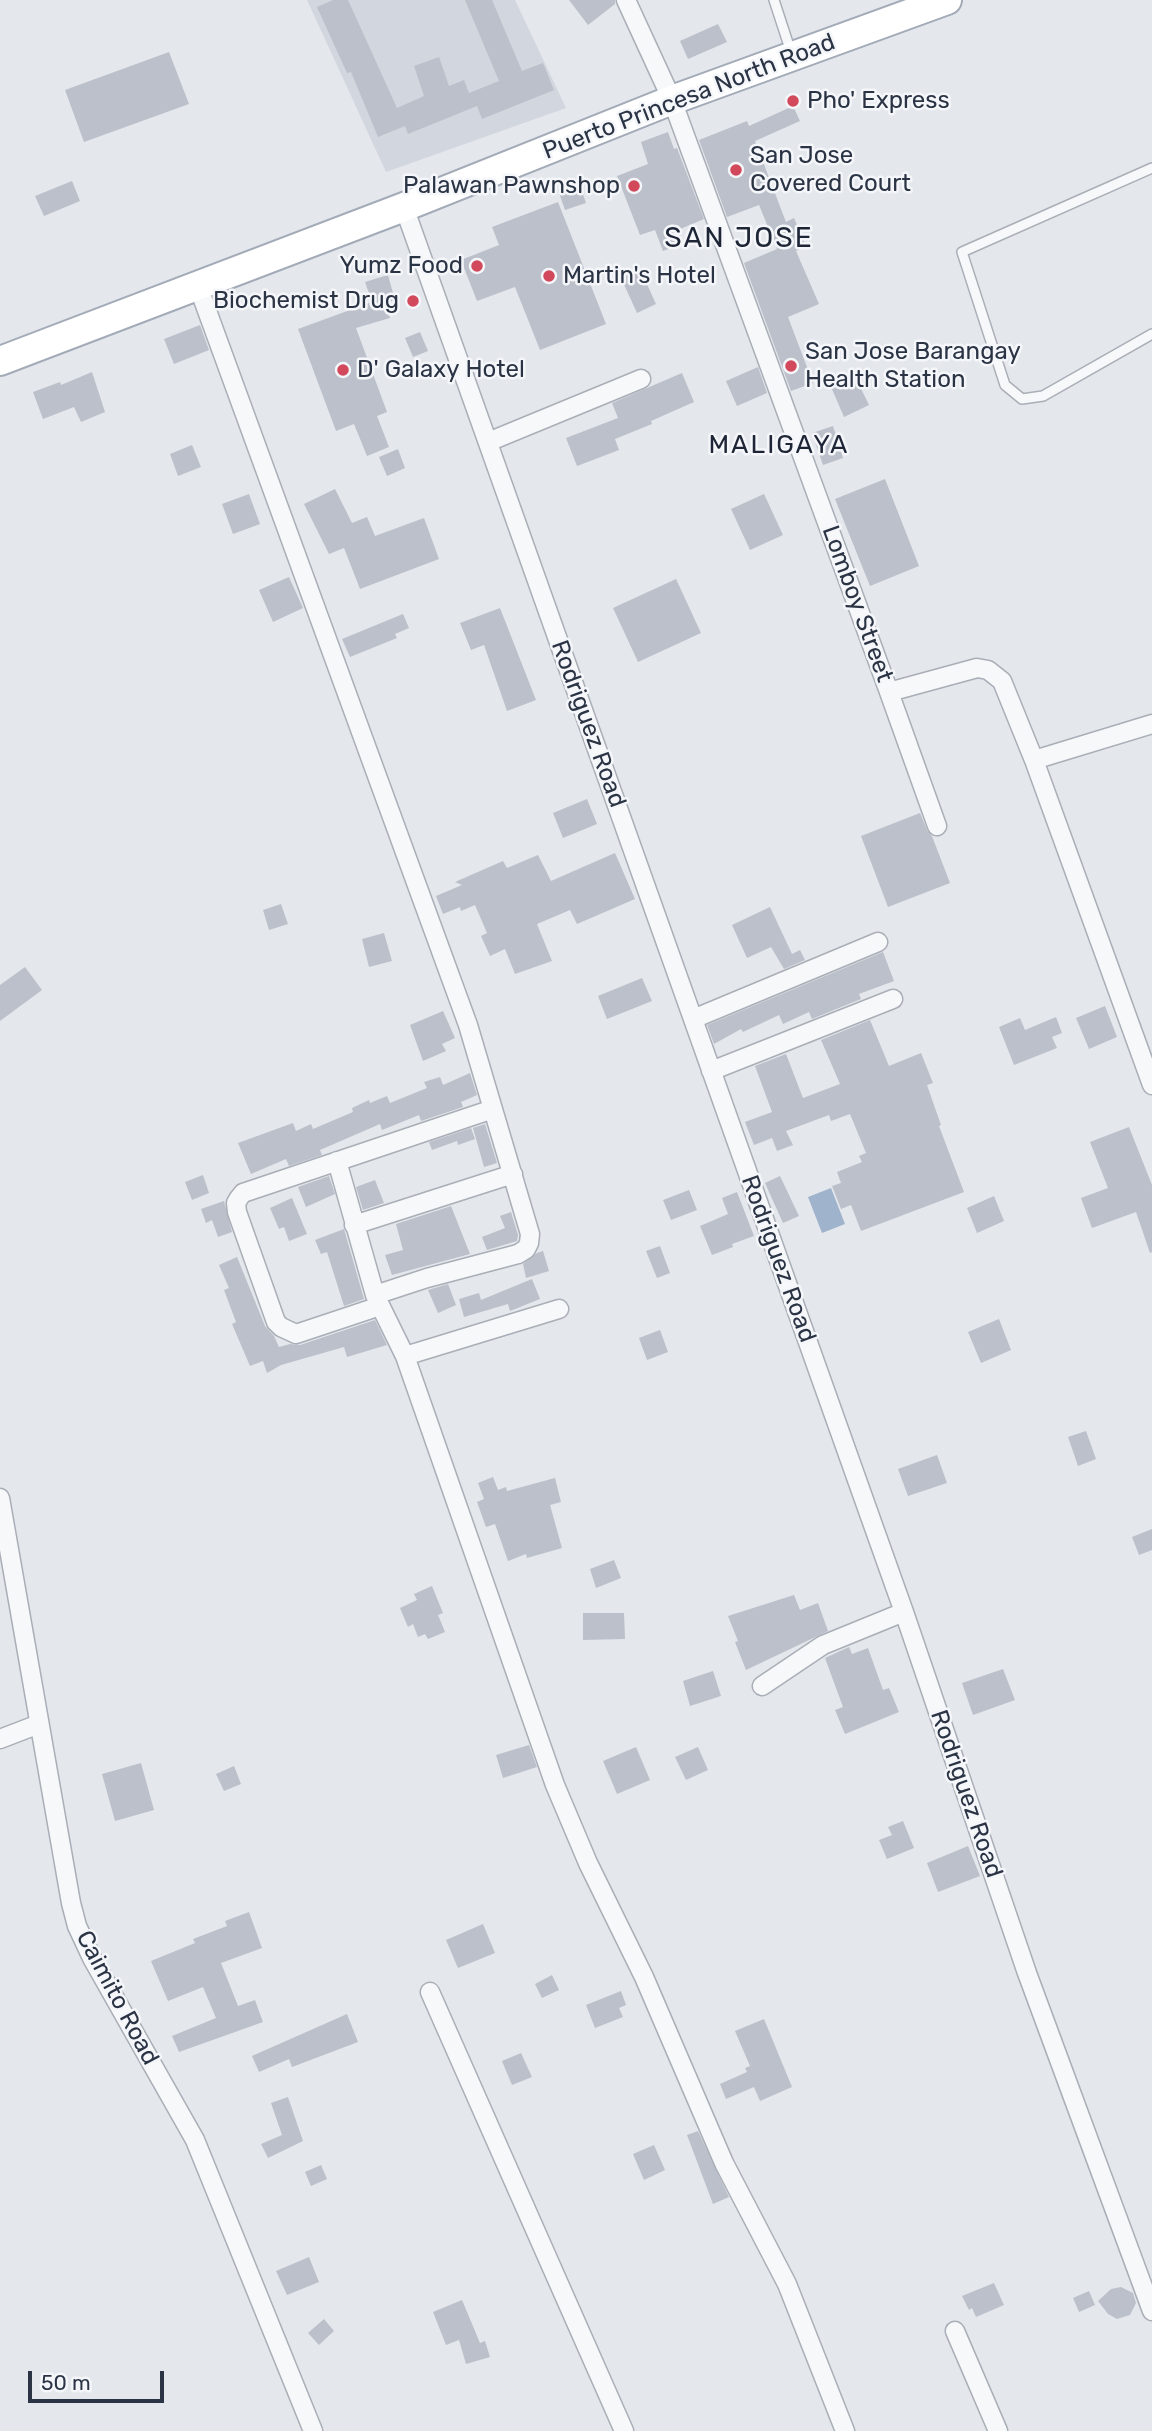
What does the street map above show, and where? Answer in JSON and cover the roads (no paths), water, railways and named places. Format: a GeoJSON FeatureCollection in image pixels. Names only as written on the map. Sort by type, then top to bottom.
{"type":"FeatureCollection","features":[{"type":"Feature","properties":{"kind":"main road","name":"Puerto Princesa North Road"},"geometry":{"type":"LineString","coordinates":[[0,361],[404,207],[672,100],[947,0]]}},
{"type":"Feature","properties":{"kind":"street","name":"Lomboy Street"},"geometry":{"type":"LineString","coordinates":[[626,0],[672,100],[889,692],[977,668],[988,670],[1002,681],[1146,1052],[1152,1085]]}},
{"type":"Feature","properties":{"kind":"street","name":"Rodriguez Road"},"geometry":{"type":"LineString","coordinates":[[404,207],[904,1612],[1027,1973],[1152,2311]]}},
{"type":"Feature","properties":{"kind":"street"},"geometry":{"type":"LineString","coordinates":[[198,286],[468,1026],[513,1174],[530,1234],[526,1250],[518,1254],[427,1278],[296,1334],[281,1328],[276,1322],[237,1212],[236,1203],[243,1193],[493,1109]]}},
{"type":"Feature","properties":{"kind":"street"},"geometry":{"type":"LineString","coordinates":[[488,442],[641,379]]}},
{"type":"Feature","properties":{"kind":"street"},"geometry":{"type":"LineString","coordinates":[[889,692],[937,826]]}},
{"type":"Feature","properties":{"kind":"street"},"geometry":{"type":"LineString","coordinates":[[1034,760],[1152,723]]}},
{"type":"Feature","properties":{"kind":"street"},"geometry":{"type":"LineString","coordinates":[[693,1018],[878,942]]}},
{"type":"Feature","properties":{"kind":"street"},"geometry":{"type":"LineString","coordinates":[[711,1071],[892,999]]}},
{"type":"Feature","properties":{"kind":"street"},"geometry":{"type":"LineString","coordinates":[[337,1161],[378,1301],[405,1356],[560,1796],[587,1863],[644,1977],[724,2163],[787,2284],[845,2431]]}},
{"type":"Feature","properties":{"kind":"street"},"geometry":{"type":"LineString","coordinates":[[354,1225],[513,1174]]}},
{"type":"Feature","properties":{"kind":"street"},"geometry":{"type":"LineString","coordinates":[[405,1356],[559,1310]]}},
{"type":"Feature","properties":{"kind":"street","name":"Caimito Road"},"geometry":{"type":"LineString","coordinates":[[0,1498],[3,1539],[40,1724],[71,1903],[83,1942],[195,2140],[313,2431]]}},
{"type":"Feature","properties":{"kind":"street"},"geometry":{"type":"LineString","coordinates":[[762,1686],[823,1645],[904,1612]]}},
{"type":"Feature","properties":{"kind":"street"},"geometry":{"type":"LineString","coordinates":[[0,1740],[40,1724]]}},
{"type":"Feature","properties":{"kind":"street"},"geometry":{"type":"LineString","coordinates":[[430,1992],[624,2431]]}},
{"type":"Feature","properties":{"kind":"street"},"geometry":{"type":"LineString","coordinates":[[955,2331],[998,2431]]}},
{"type":"Feature","properties":{"kind":"lane"},"geometry":{"type":"LineString","coordinates":[[774,0],[793,57]]}},
{"type":"Feature","properties":{"kind":"lane"},"geometry":{"type":"LineString","coordinates":[[1152,168],[962,252],[1005,385],[1022,399],[1043,396],[1152,334]]}},
{"type":"Feature","properties":{"kind":"water"},"geometry":{"type":"Polygon","coordinates":[[[831,1188],[845,1224],[822,1233],[808,1197],[831,1188]]]}},
{"type":"Feature","properties":{"kind":"place","name":"Pho' Express"},"geometry":{"type":"Point","coordinates":[793,101]}},
{"type":"Feature","properties":{"kind":"place","name":"San Jose Covered Court"},"geometry":{"type":"Point","coordinates":[736,170]}},
{"type":"Feature","properties":{"kind":"place","name":"Palawan Pawnshop"},"geometry":{"type":"Point","coordinates":[634,186]}},
{"type":"Feature","properties":{"kind":"place","name":"Yumz Food"},"geometry":{"type":"Point","coordinates":[477,266]}},
{"type":"Feature","properties":{"kind":"place","name":"Martin's Hotel"},"geometry":{"type":"Point","coordinates":[549,276]}},
{"type":"Feature","properties":{"kind":"place","name":"Biochemist Drug"},"geometry":{"type":"Point","coordinates":[413,301]}},
{"type":"Feature","properties":{"kind":"place","name":"San Jose Barangay Health Station"},"geometry":{"type":"Point","coordinates":[791,366]}},
{"type":"Feature","properties":{"kind":"place","name":"D' Galaxy Hotel"},"geometry":{"type":"Point","coordinates":[343,370]}},
{"type":"Feature","properties":{"kind":"district","name":"SAN JOSE"},"geometry":{"type":"Point","coordinates":[739,239]}},
{"type":"Feature","properties":{"kind":"district","name":"MALIGAYA"},"geometry":{"type":"Point","coordinates":[779,445]}}]}
